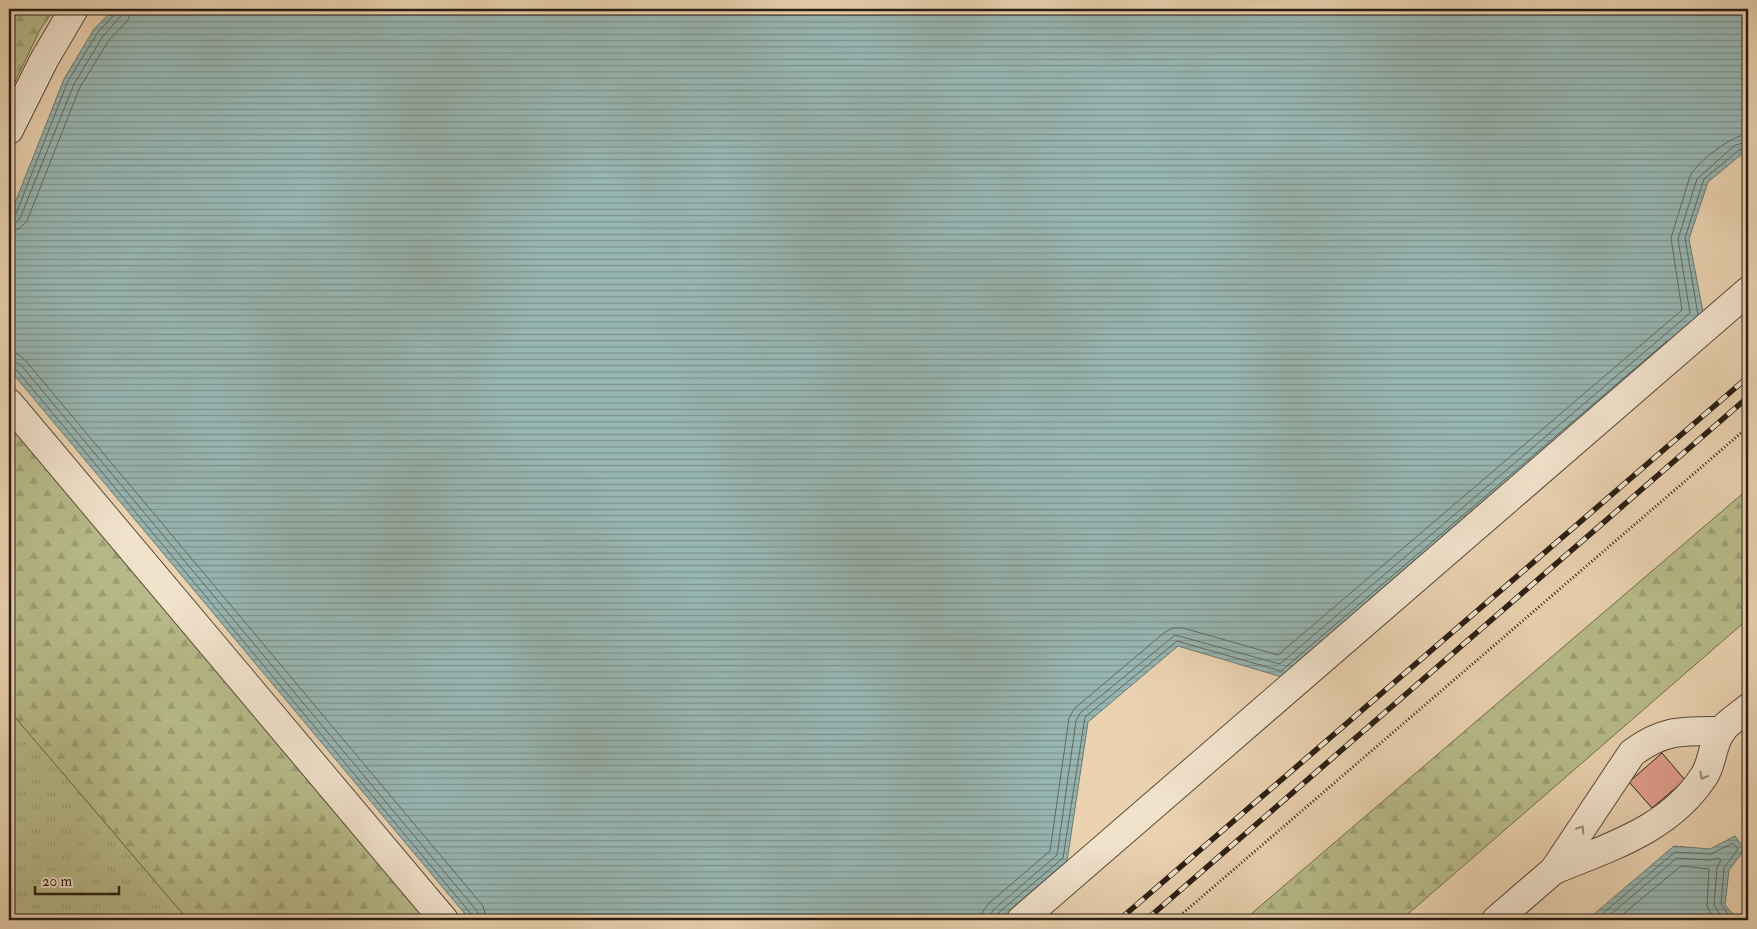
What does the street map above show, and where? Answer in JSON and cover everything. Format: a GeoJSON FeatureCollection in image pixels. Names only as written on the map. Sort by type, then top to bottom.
{"type":"FeatureCollection","features":[{"type":"Feature","properties":{"kind":"lane"},"geometry":{"type":"LineString","coordinates":[[9,130],[44,60],[74,9]]}},
{"type":"Feature","properties":{"kind":"lane"},"geometry":{"type":"LineString","coordinates":[[1021,920],[1748,291]]}},
{"type":"Feature","properties":{"kind":"lane"},"geometry":{"type":"LineString","coordinates":[[9,403],[444,920]]}},
{"type":"Feature","properties":{"kind":"lane"},"geometry":{"type":"LineString","coordinates":[[1554,870],[1624,841],[1669,816],[1688,797],[1705,775],[1722,731],[1748,708]]}},
{"type":"Feature","properties":{"kind":"lane"},"geometry":{"type":"LineString","coordinates":[[1496,920],[1554,870],[1632,753],[1649,741],[1664,734],[1688,731],[1722,731]]}},
{"type":"Feature","properties":{"kind":"path"},"geometry":{"type":"LineString","coordinates":[[1175,920],[1748,427]]}},
{"type":"Feature","properties":{"kind":"green space"},"geometry":{"type":"Polygon","coordinates":[[[23,9],[55,9],[41,28],[9,94],[9,20],[23,9]]]}},
{"type":"Feature","properties":{"kind":"green space"},"geometry":{"type":"Polygon","coordinates":[[[9,422],[432,920],[188,920],[9,710],[9,422]]]}},
{"type":"Feature","properties":{"kind":"green space"},"geometry":{"type":"Polygon","coordinates":[[[1748,489],[1748,619],[1401,920],[1244,920],[1748,489]]]}},
{"type":"Feature","properties":{"kind":"green space"},"geometry":{"type":"Polygon","coordinates":[[[9,710],[188,920],[9,920],[9,710]]]}},
{"type":"Feature","properties":{"kind":"water"},"geometry":{"type":"Polygon","coordinates":[[[114,9],[1748,9],[1748,153],[1742,154],[1708,182],[1689,239],[1704,317],[1282,677],[1178,646],[1088,722],[1067,861],[998,920],[470,920],[9,369],[9,218],[64,79],[94,29],[114,9]]]}},
{"type":"Feature","properties":{"kind":"water"},"geometry":{"type":"Polygon","coordinates":[[[1735,836],[1745,849],[1729,870],[1725,905],[1738,920],[1587,920],[1674,846],[1710,849],[1735,836]]]}},
{"type":"Feature","properties":{"kind":"building"},"geometry":{"type":"Polygon","coordinates":[[[1662,753],[1685,780],[1652,808],[1629,782],[1662,753]]]}},
{"type":"Feature","properties":{"kind":"railway"},"geometry":{"type":"LineString","coordinates":[[1119,920],[1748,377]]}},
{"type":"Feature","properties":{"kind":"railway"},"geometry":{"type":"LineString","coordinates":[[1146,920],[1748,397]]}}]}
